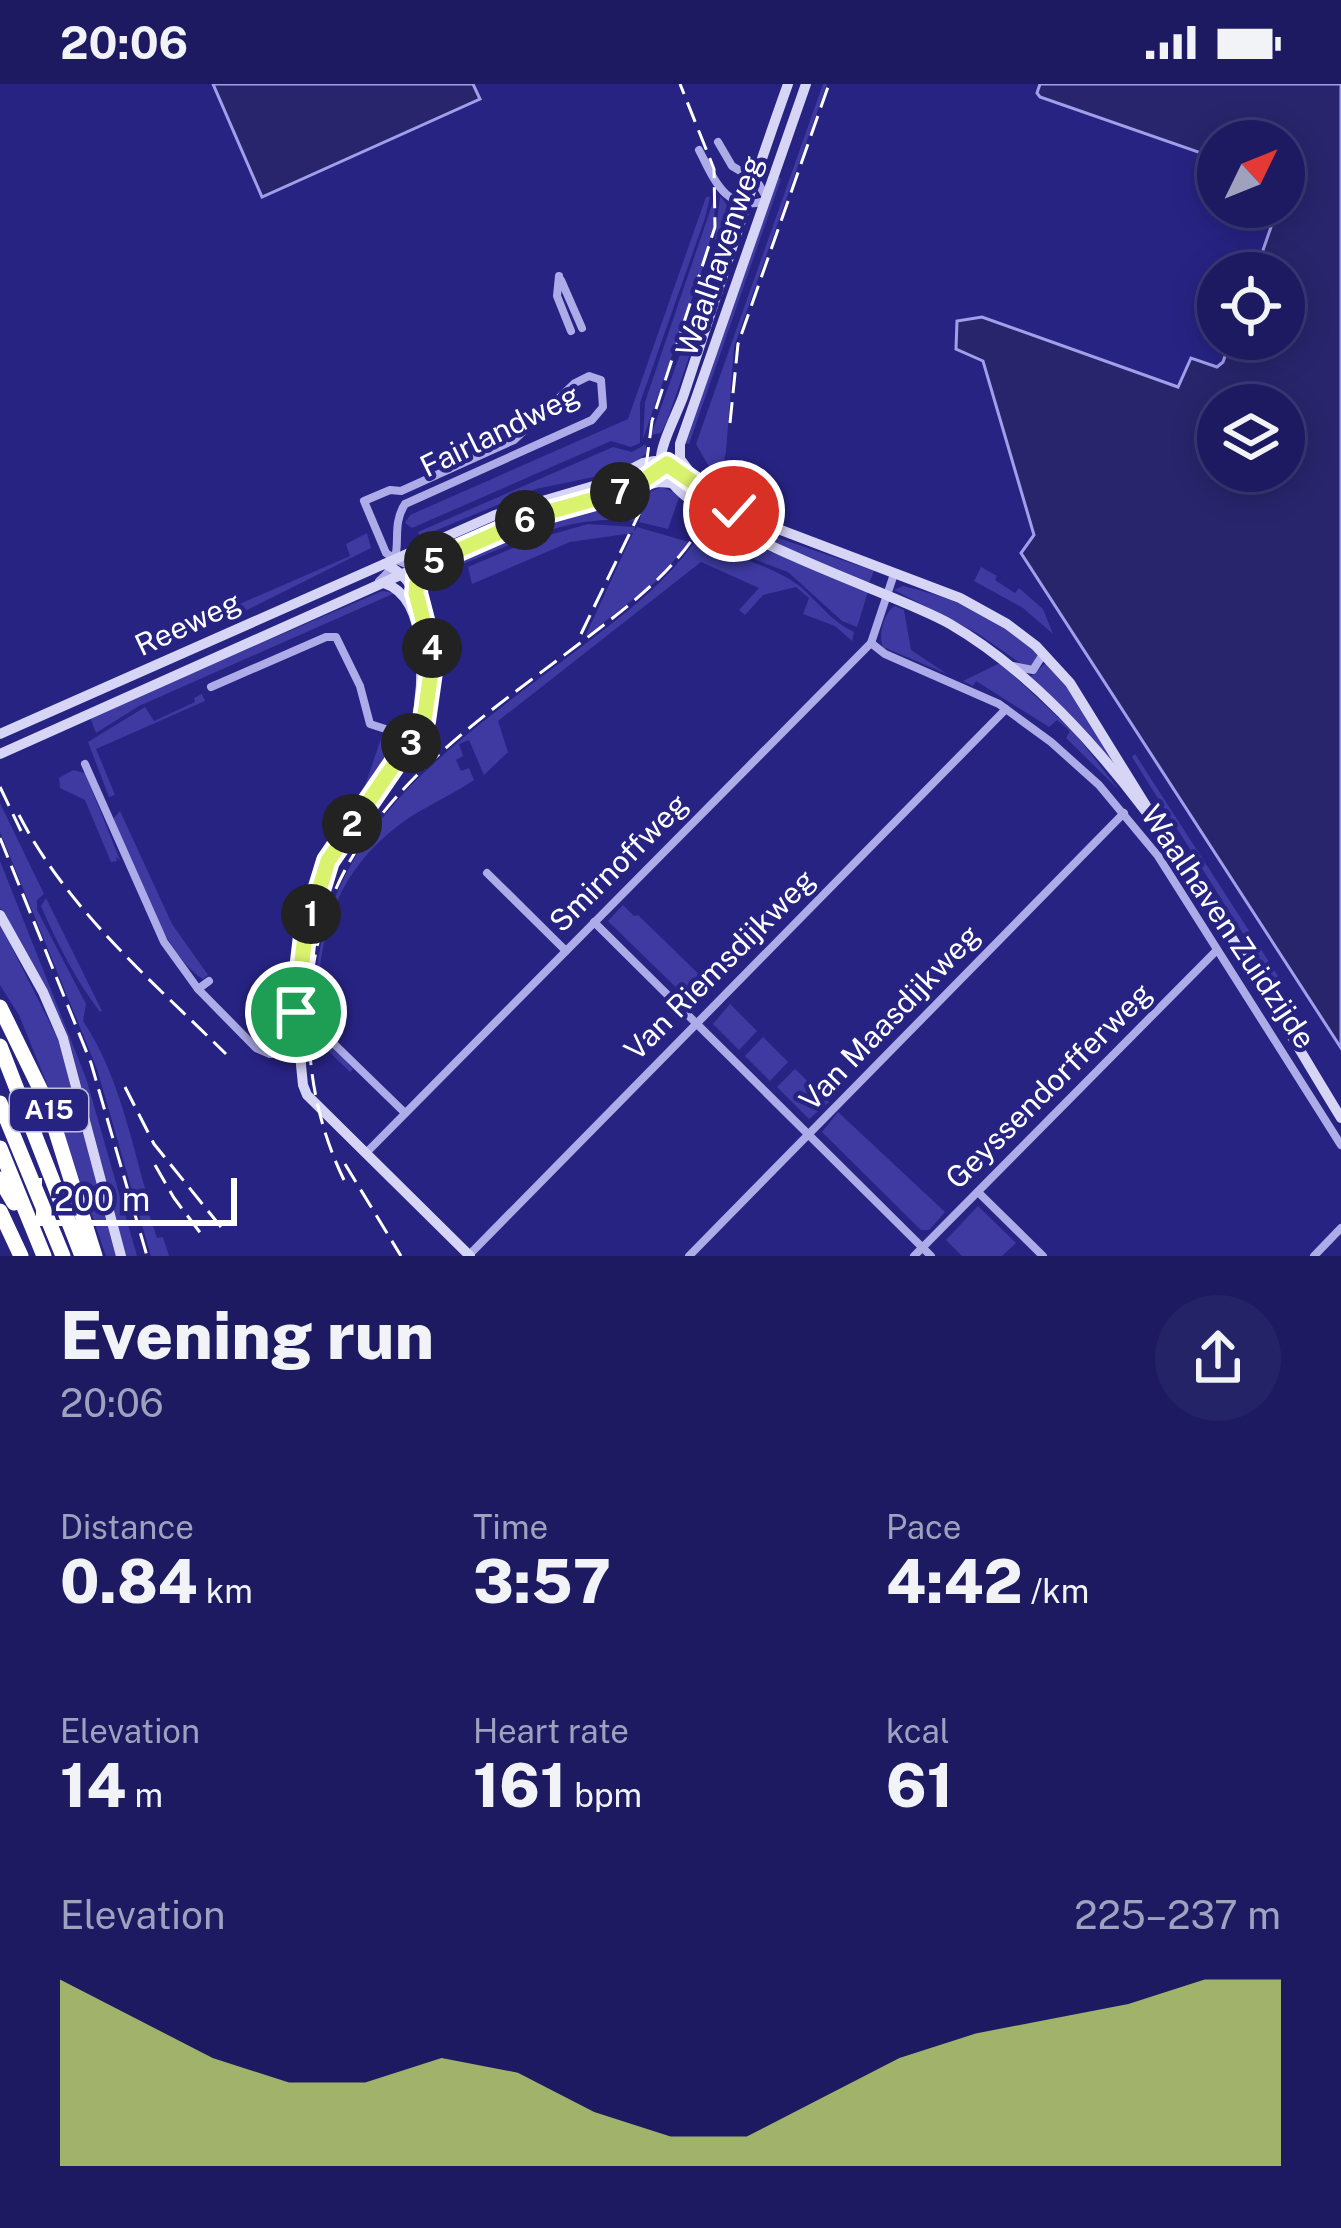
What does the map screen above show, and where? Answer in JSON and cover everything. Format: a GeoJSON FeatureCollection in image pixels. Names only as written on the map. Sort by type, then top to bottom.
{"type":"FeatureCollection","features":[{"type":"Feature","properties":{"kind":"highway","name":"A15"},"geometry":{"type":"LineString","coordinates":[[0,1007],[40,1085],[97,1256]]}},
{"type":"Feature","properties":{"kind":"highway","name":"A15"},"geometry":{"type":"LineString","coordinates":[[0,1046],[82,1256]]}},
{"type":"Feature","properties":{"kind":"highway","name":"A15"},"geometry":{"type":"LineString","coordinates":[[0,1102],[63,1256]]}},
{"type":"Feature","properties":{"kind":"highway","name":"A15"},"geometry":{"type":"LineString","coordinates":[[0,1148],[44,1254]]}},
{"type":"Feature","properties":{"kind":"highway","name":"A15"},"geometry":{"type":"LineString","coordinates":[[0,1179],[44,1254]]}},
{"type":"Feature","properties":{"kind":"highway"},"geometry":{"type":"LineString","coordinates":[[0,1211],[21,1256]]}},
{"type":"Feature","properties":{"kind":"main road","name":"Waalhavenweg"},"geometry":{"type":"LineString","coordinates":[[672,446],[740,220],[739,203],[754,179],[788,84]]}},
{"type":"Feature","properties":{"kind":"main road","name":"Waalhavenweg"},"geometry":{"type":"LineString","coordinates":[[672,446],[806,84]]}},
{"type":"Feature","properties":{"kind":"main road"},"geometry":{"type":"LineString","coordinates":[[665,465],[672,446]]}},
{"type":"Feature","properties":{"kind":"main road","name":"Reeweg"},"geometry":{"type":"LineString","coordinates":[[636,467],[672,446]]}},
{"type":"Feature","properties":{"kind":"main road","name":"Waalhaven Zuidzijde"},"geometry":{"type":"LineString","coordinates":[[672,446],[725,506]]}},
{"type":"Feature","properties":{"kind":"main road","name":"Reeweg"},"geometry":{"type":"LineString","coordinates":[[0,754],[187,660],[260,617],[517,507],[607,482],[646,462],[665,465]]}},
{"type":"Feature","properties":{"kind":"main road","name":"Reeweg"},"geometry":{"type":"LineString","coordinates":[[631,489],[665,465]]}},
{"type":"Feature","properties":{"kind":"main road","name":"Waalhaven Zuidzijde"},"geometry":{"type":"LineString","coordinates":[[665,465],[674,485],[713,517],[942,620],[1011,666],[1076,728],[1161,833],[1341,1118]]}},
{"type":"Feature","properties":{"kind":"main road","name":"Waalhaven Zuidzijde"},"geometry":{"type":"LineString","coordinates":[[665,465],[754,521],[980,607],[1036,646],[1076,691],[1161,833]]}},
{"type":"Feature","properties":{"kind":"main road","name":"Reeweg"},"geometry":{"type":"LineString","coordinates":[[397,561],[418,568],[541,514],[631,489],[674,485]]}},
{"type":"Feature","properties":{"kind":"main road"},"geometry":{"type":"LineString","coordinates":[[397,561],[416,593],[430,639],[433,670],[424,721],[328,861],[299,972],[298,1087],[470,1255]]}},
{"type":"Feature","properties":{"kind":"main road","name":"Reeweg"},"geometry":{"type":"LineString","coordinates":[[0,734],[378,584],[397,561]]}},
{"type":"Feature","properties":{"kind":"main road"},"geometry":{"type":"LineString","coordinates":[[416,593],[418,568]]}},
{"type":"Feature","properties":{"kind":"main road"},"geometry":{"type":"LineString","coordinates":[[378,584],[402,593],[421,649],[424,679],[413,738]]}},
{"type":"Feature","properties":{"kind":"main road"},"geometry":{"type":"LineString","coordinates":[[0,915],[57,1022],[121,1256]]}},
{"type":"Feature","properties":{"kind":"main road","name":"Waalhaven Zuidzijde"},"geometry":{"type":"LineString","coordinates":[[1325,1089],[1341,1104]]}},
{"type":"Feature","properties":{"kind":"street"},"geometry":{"type":"LineString","coordinates":[[718,142],[739,173],[754,179],[765,198],[739,203],[716,185],[702,157],[717,170],[726,156]]}},
{"type":"Feature","properties":{"kind":"street"},"geometry":{"type":"LineString","coordinates":[[559,276],[577,330],[557,296],[559,276]]}},
{"type":"Feature","properties":{"kind":"street","name":"Fairlandweg"},"geometry":{"type":"LineString","coordinates":[[379,542],[364,501],[390,490],[400,491],[514,440],[575,382],[589,376],[601,380],[603,407],[592,419],[405,504],[398,518],[397,561]]}},
{"type":"Feature","properties":{"kind":"street"},"geometry":{"type":"LineString","coordinates":[[369,571],[379,542],[397,561]]}},
{"type":"Feature","properties":{"kind":"street"},"geometry":{"type":"LineString","coordinates":[[887,595],[894,574]]}},
{"type":"Feature","properties":{"kind":"street","name":"Smirnoffweg"},"geometry":{"type":"LineString","coordinates":[[366,1153],[871,643],[887,595]]}},
{"type":"Feature","properties":{"kind":"street"},"geometry":{"type":"LineString","coordinates":[[211,687],[330,636],[343,646],[370,724],[413,738]]}},
{"type":"Feature","properties":{"kind":"street","name":"Waalhaven Zuidzijde"},"geometry":{"type":"LineString","coordinates":[[871,643],[885,654],[1006,709],[1076,762],[1124,813],[1341,1145]]}},
{"type":"Feature","properties":{"kind":"street"},"geometry":{"type":"LineString","coordinates":[[1011,666],[1037,667],[1042,655],[1036,646]]}},
{"type":"Feature","properties":{"kind":"street","name":"Van Riemsdijkweg"},"geometry":{"type":"LineString","coordinates":[[470,1255],[1006,709]]}},
{"type":"Feature","properties":{"kind":"street"},"geometry":{"type":"LineString","coordinates":[[85,764],[158,932],[198,988],[260,1050],[299,1054]]}},
{"type":"Feature","properties":{"kind":"street","name":"Van Maasdijkweg"},"geometry":{"type":"LineString","coordinates":[[689,1256],[1124,813]]}},
{"type":"Feature","properties":{"kind":"street"},"geometry":{"type":"LineString","coordinates":[[487,872],[566,951]]}},
{"type":"Feature","properties":{"kind":"street"},"geometry":{"type":"LineString","coordinates":[[594,922],[931,1256]]}},
{"type":"Feature","properties":{"kind":"street","name":"Geyssendorfferweg"},"geometry":{"type":"LineString","coordinates":[[914,1256],[1217,950]]}},
{"type":"Feature","properties":{"kind":"street"},"geometry":{"type":"LineString","coordinates":[[198,988],[209,981]]}},
{"type":"Feature","properties":{"kind":"street"},"geometry":{"type":"LineString","coordinates":[[331,1040],[405,1113]]}},
{"type":"Feature","properties":{"kind":"street","name":"Waalhaven Zuidzijde"},"geometry":{"type":"LineString","coordinates":[[1304,1085],[1325,1089]]}},
{"type":"Feature","properties":{"kind":"street"},"geometry":{"type":"LineString","coordinates":[[979,1192],[1043,1256]]}},
{"type":"Feature","properties":{"kind":"street"},"geometry":{"type":"LineString","coordinates":[[1314,1256],[1341,1228]]}},
{"type":"Feature","properties":{"kind":"shaded area"},"geometry":{"type":"Polygon","coordinates":[[[213,84],[473,84],[480,99],[262,197],[213,84]]]}},
{"type":"Feature","properties":{"kind":"shaded area"},"geometry":{"type":"Polygon","coordinates":[[[823,84],[827,84],[734,347],[720,477],[696,444],[823,84]]]}},
{"type":"Feature","properties":{"kind":"shaded area"},"geometry":{"type":"Polygon","coordinates":[[[1040,84],[1341,84],[1341,1048],[1021,553],[1034,535],[983,361],[956,349],[957,321],[982,317],[1178,387],[1191,358],[1217,367],[1224,360],[1305,360],[1305,252],[1262,252],[1271,228],[1305,228],[1305,120],[1197,120],[1197,152],[1040,97],[1040,84]]]}},
{"type":"Feature","properties":{"kind":"shaded area"},"geometry":{"type":"Polygon","coordinates":[[[778,177],[689,444],[685,443],[778,177]]]}},
{"type":"Feature","properties":{"kind":"shaded area"},"geometry":{"type":"Polygon","coordinates":[[[715,196],[705,261],[643,439],[645,402],[715,196]]]}},
{"type":"Feature","properties":{"kind":"shaded area"},"geometry":{"type":"Polygon","coordinates":[[[720,196],[727,205],[730,221],[720,267],[667,421],[661,433],[651,435],[729,218],[727,215],[714,249],[720,196]]]}},
{"type":"Feature","properties":{"kind":"shaded area"},"geometry":{"type":"Polygon","coordinates":[[[706,197],[710,197],[705,218],[640,403],[640,443],[631,447],[611,441],[412,528],[405,523],[410,515],[628,419],[706,197]]]}},
{"type":"Feature","properties":{"kind":"shaded area"},"geometry":{"type":"Polygon","coordinates":[[[646,444],[646,454],[622,471],[536,489],[420,537],[418,532],[613,447],[632,452],[646,444]]]}},
{"type":"Feature","properties":{"kind":"shaded area"},"geometry":{"type":"Polygon","coordinates":[[[662,487],[680,495],[668,529],[639,522],[647,493],[662,487]]]}},
{"type":"Feature","properties":{"kind":"shaded area"},"geometry":{"type":"Polygon","coordinates":[[[641,496],[634,521],[567,525],[463,564],[470,549],[564,512],[641,496]]]}},
{"type":"Feature","properties":{"kind":"shaded area"},"geometry":{"type":"Polygon","coordinates":[[[714,507],[761,532],[874,571],[869,583],[744,530],[712,511],[714,507]]]}},
{"type":"Feature","properties":{"kind":"shaded area"},"geometry":{"type":"Polygon","coordinates":[[[588,524],[635,527],[634,532],[637,527],[689,542],[658,580],[585,637],[633,533],[570,542],[472,584],[468,567],[532,540],[588,524]]]}},
{"type":"Feature","properties":{"kind":"shaded area"},"geometry":{"type":"Polygon","coordinates":[[[367,533],[371,548],[235,616],[228,609],[350,556],[346,544],[367,533]]]}},
{"type":"Feature","properties":{"kind":"shaded area"},"geometry":{"type":"Polygon","coordinates":[[[737,538],[868,592],[857,627],[842,621],[788,572],[732,551],[737,538]]]}},
{"type":"Feature","properties":{"kind":"shaded area"},"geometry":{"type":"Polygon","coordinates":[[[693,544],[750,561],[792,581],[854,632],[852,641],[835,626],[803,614],[809,598],[796,587],[763,595],[745,615],[739,610],[759,588],[701,562],[498,721],[508,752],[484,775],[469,740],[459,744],[463,756],[456,760],[461,771],[469,768],[474,780],[403,822],[371,850],[340,895],[330,919],[320,972],[317,1030],[353,1069],[350,1072],[321,1044],[316,1047],[316,979],[327,920],[350,867],[381,820],[419,777],[464,737],[633,606],[693,544]]]}},
{"type":"Feature","properties":{"kind":"shaded area"},"geometry":{"type":"Polygon","coordinates":[[[981,567],[1015,593],[1019,588],[1043,609],[1053,634],[1023,608],[974,581],[981,567]]]}},
{"type":"Feature","properties":{"kind":"shaded area"},"geometry":{"type":"Polygon","coordinates":[[[903,586],[959,603],[992,620],[1038,655],[1032,666],[894,590],[903,586]]]}},
{"type":"Feature","properties":{"kind":"shaded area"},"geometry":{"type":"Polygon","coordinates":[[[382,591],[395,593],[139,706],[96,733],[90,717],[382,591]]]}},
{"type":"Feature","properties":{"kind":"shaded area"},"geometry":{"type":"Polygon","coordinates":[[[895,606],[904,610],[911,650],[947,674],[883,647],[883,624],[895,606]]]}},
{"type":"Feature","properties":{"kind":"shaded area"},"geometry":{"type":"Polygon","coordinates":[[[1047,662],[1069,688],[1133,788],[1030,677],[1047,662]]]}},
{"type":"Feature","properties":{"kind":"shaded area"},"geometry":{"type":"Polygon","coordinates":[[[1000,663],[1074,732],[1119,790],[1066,738],[1070,731],[1057,720],[1049,727],[976,681],[973,686],[963,681],[1000,663]]]}},
{"type":"Feature","properties":{"kind":"shaded area"},"geometry":{"type":"Polygon","coordinates":[[[202,694],[205,701],[96,749],[115,795],[109,797],[88,742],[145,707],[154,721],[202,694]]]}},
{"type":"Feature","properties":{"kind":"shaded area"},"geometry":{"type":"Polygon","coordinates":[[[382,736],[395,743],[397,754],[357,809],[382,736]]]}},
{"type":"Feature","properties":{"kind":"shaded area"},"geometry":{"type":"Polygon","coordinates":[[[1135,754],[1280,979],[1274,983],[1132,757],[1135,754]]]}},
{"type":"Feature","properties":{"kind":"shaded area"},"geometry":{"type":"Polygon","coordinates":[[[73,770],[85,773],[120,860],[116,857],[111,862],[85,800],[60,788],[59,778],[73,770]]]}},
{"type":"Feature","properties":{"kind":"shaded area"},"geometry":{"type":"Polygon","coordinates":[[[0,803],[44,894],[37,900],[37,910],[86,1004],[83,1021],[116,1088],[148,1211],[169,1256],[151,1256],[97,1069],[0,832],[0,803]]]}},
{"type":"Feature","properties":{"kind":"shaded area"},"geometry":{"type":"Polygon","coordinates":[[[120,811],[172,924],[208,975],[203,979],[174,949],[150,906],[113,819],[120,811]]]}},
{"type":"Feature","properties":{"kind":"shaded area"},"geometry":{"type":"Polygon","coordinates":[[[0,861],[86,1078],[137,1256],[126,1256],[63,1024],[0,908],[0,861]]]}},
{"type":"Feature","properties":{"kind":"shaded area"},"geometry":{"type":"Polygon","coordinates":[[[46,898],[100,1012],[54,934],[41,906],[46,898]]]}},
{"type":"Feature","properties":{"kind":"shaded area"},"geometry":{"type":"Polygon","coordinates":[[[623,905],[711,986],[693,1004],[608,921],[623,905]]]}},
{"type":"Feature","properties":{"kind":"shaded area"},"geometry":{"type":"Polygon","coordinates":[[[0,924],[58,1039],[116,1256],[106,1256],[45,1079],[19,1015],[0,985],[0,924]]]}},
{"type":"Feature","properties":{"kind":"shaded area"},"geometry":{"type":"Polygon","coordinates":[[[730,1004],[757,1031],[739,1050],[713,1024],[730,1004]]]}},
{"type":"Feature","properties":{"kind":"shaded area"},"geometry":{"type":"Polygon","coordinates":[[[763,1037],[788,1062],[770,1081],[745,1056],[763,1037]]]}},
{"type":"Feature","properties":{"kind":"shaded area"},"geometry":{"type":"Polygon","coordinates":[[[795,1069],[829,1102],[809,1119],[777,1087],[795,1069]]]}},
{"type":"Feature","properties":{"kind":"shaded area"},"geometry":{"type":"Polygon","coordinates":[[[838,1112],[945,1212],[929,1230],[921,1230],[822,1132],[838,1112]]]}},
{"type":"Feature","properties":{"kind":"shaded area"},"geometry":{"type":"Polygon","coordinates":[[[978,1206],[1016,1243],[1002,1256],[962,1256],[946,1240],[978,1206]]]}},
{"type":"Feature","properties":{"kind":"railway"},"geometry":{"type":"LineString","coordinates":[[581,634],[640,512],[652,421],[715,227],[714,169],[680,84]]}},
{"type":"Feature","properties":{"kind":"railway"},"geometry":{"type":"LineString","coordinates":[[730,423],[738,344],[829,84]]}},
{"type":"Feature","properties":{"kind":"railway"},"geometry":{"type":"LineString","coordinates":[[344,1180],[318,1106],[309,1028],[312,976],[325,918],[347,866],[377,820],[414,778],[674,563],[705,520],[725,467]]}},
{"type":"Feature","properties":{"kind":"railway"},"geometry":{"type":"LineString","coordinates":[[0,787],[21,831]]}},
{"type":"Feature","properties":{"kind":"railway"},"geometry":{"type":"LineString","coordinates":[[19,815],[87,913],[226,1054]]}},
{"type":"Feature","properties":{"kind":"railway"},"geometry":{"type":"LineString","coordinates":[[0,838],[91,1063],[147,1256]]}},
{"type":"Feature","properties":{"kind":"railway"},"geometry":{"type":"LineString","coordinates":[[125,1087],[154,1144],[221,1227]]}},
{"type":"Feature","properties":{"kind":"railway"},"geometry":{"type":"LineString","coordinates":[[345,1164],[401,1256]]}},
{"type":"Feature","properties":{"kind":"railway"},"geometry":{"type":"LineString","coordinates":[[155,1165],[205,1239]]}},
{"type":"Feature","properties":{"kind":"route"},"geometry":{"type":"LineString","coordinates":[[296,1012],[305,936],[328,861],[424,721],[433,658],[416,593],[418,568],[541,514],[631,489],[667,464],[734,511]]}}]}
